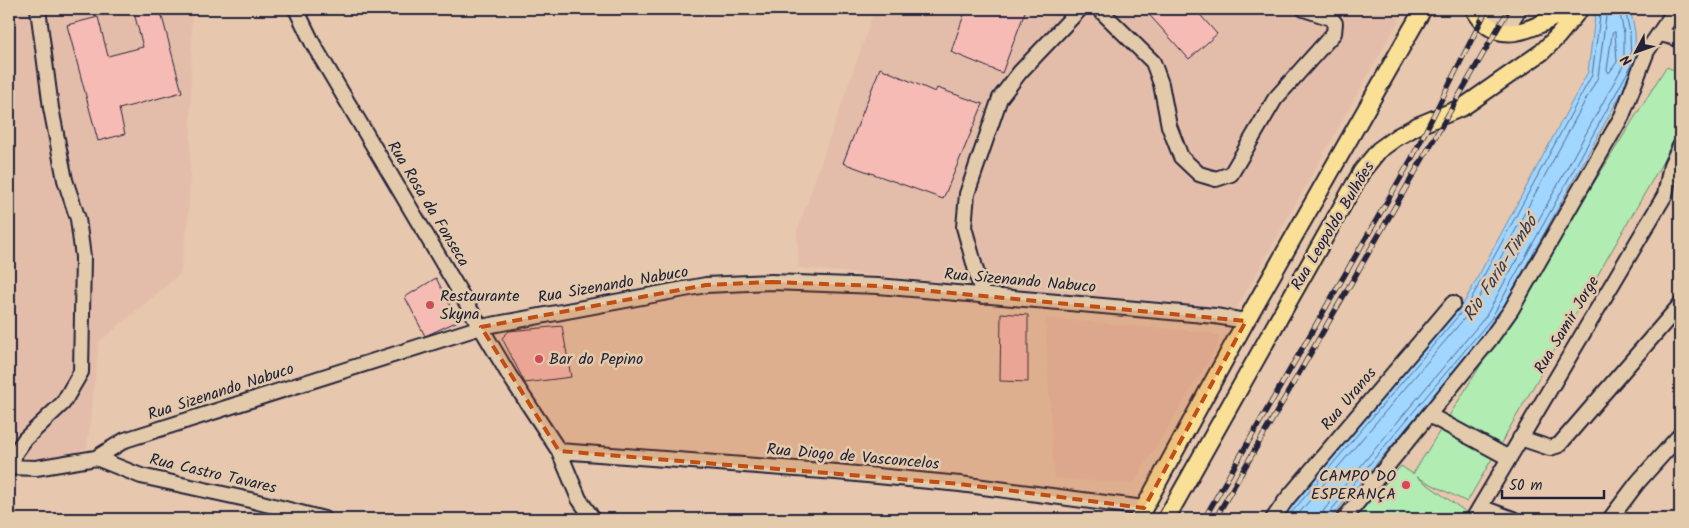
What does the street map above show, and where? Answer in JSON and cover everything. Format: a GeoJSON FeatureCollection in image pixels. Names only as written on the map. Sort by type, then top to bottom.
{"type":"FeatureCollection","features":[{"type":"Feature","properties":{"kind":"main road","name":"Rua Leopoldo Bulhões"},"geometry":{"type":"LineString","coordinates":[[1141,514],[1246,322],[1423,9]]}},
{"type":"Feature","properties":{"kind":"main road"},"geometry":{"type":"LineString","coordinates":[[1474,9],[1478,17],[1490,28],[1507,32],[1536,27],[1569,9]]}},
{"type":"Feature","properties":{"kind":"main road","name":"Rua Leopoldo Bulhões"},"geometry":{"type":"LineString","coordinates":[[1166,519],[1362,171],[1379,150],[1417,126],[1463,107],[1542,52],[1580,9]]}},
{"type":"Feature","properties":{"kind":"street"},"geometry":{"type":"LineString","coordinates":[[10,467],[25,439],[63,402],[82,372],[83,257],[78,219],[66,180],[51,108],[38,9]]}},
{"type":"Feature","properties":{"kind":"street","name":"Rua Rosa da Fonseca"},"geometry":{"type":"LineString","coordinates":[[296,9],[310,39],[481,328],[558,451],[579,499],[593,519]]}},
{"type":"Feature","properties":{"kind":"street"},"geometry":{"type":"LineString","coordinates":[[982,296],[964,227],[967,194],[1000,98],[1020,72],[1080,9]]}},
{"type":"Feature","properties":{"kind":"street"},"geometry":{"type":"LineString","coordinates":[[1099,9],[1153,62],[1161,84],[1169,126],[1181,157],[1198,174],[1216,179],[1231,174],[1275,99],[1334,34],[1335,24],[1331,18],[1304,9]]}},
{"type":"Feature","properties":{"kind":"street"},"geometry":{"type":"LineString","coordinates":[[1488,9],[1498,18],[1511,22],[1519,9]]}},
{"type":"Feature","properties":{"kind":"street"},"geometry":{"type":"LineString","coordinates":[[1344,519],[1511,310],[1619,122],[1647,51],[1676,9]]}},
{"type":"Feature","properties":{"kind":"street"},"geometry":{"type":"LineString","coordinates":[[1660,34],[1680,39]]}},
{"type":"Feature","properties":{"kind":"street","name":"Rua Samir Jorge"},"geometry":{"type":"LineString","coordinates":[[1477,513],[1665,195],[1670,165],[1680,146]]}},
{"type":"Feature","properties":{"kind":"street","name":"Rua Sizenando Nabuco"},"geometry":{"type":"LineString","coordinates":[[10,467],[36,468],[96,458],[125,440],[481,328],[706,285],[804,282],[878,286],[1215,316],[1246,322]]}},
{"type":"Feature","properties":{"kind":"street","name":"Rua Uranos"},"geometry":{"type":"LineString","coordinates":[[1273,519],[1286,500],[1453,303]]}},
{"type":"Feature","properties":{"kind":"street"},"geometry":{"type":"LineString","coordinates":[[1520,438],[1550,448],[1559,445],[1680,305]]}},
{"type":"Feature","properties":{"kind":"street"},"geometry":{"type":"LineString","coordinates":[[1428,416],[1509,458]]}},
{"type":"Feature","properties":{"kind":"street"},"geometry":{"type":"LineString","coordinates":[[1610,519],[1638,482],[1680,435]]}},
{"type":"Feature","properties":{"kind":"street","name":"Rua Diogo de Vasconcelos"},"geometry":{"type":"LineString","coordinates":[[558,451],[941,482],[1141,514]]}},
{"type":"Feature","properties":{"kind":"street","name":"Rua Castro Tavares"},"geometry":{"type":"LineString","coordinates":[[96,458],[141,476],[246,499],[324,519]]}},
{"type":"Feature","properties":{"kind":"street"},"geometry":{"type":"LineString","coordinates":[[1477,513],[1513,519]]}},
{"type":"Feature","properties":{"kind":"highlighted area"},"geometry":{"type":"Polygon","coordinates":[[[771,282],[878,286],[1246,321],[1144,508],[960,484],[559,451],[481,327],[706,285],[771,282]]]}},
{"type":"Feature","properties":{"kind":"shaded area"},"geometry":{"type":"Polygon","coordinates":[[[9,9],[192,9],[188,223],[180,274],[99,342],[87,448],[52,460],[9,455],[9,9]]]}},
{"type":"Feature","properties":{"kind":"shaded area"},"geometry":{"type":"Polygon","coordinates":[[[875,9],[1405,9],[1235,311],[799,268],[797,231],[875,9]]]}},
{"type":"Feature","properties":{"kind":"shaded area"},"geometry":{"type":"Polygon","coordinates":[[[1045,318],[1211,333],[1219,336],[1217,347],[1133,484],[1054,478],[1045,318]]]}},
{"type":"Feature","properties":{"kind":"green space"},"geometry":{"type":"Polygon","coordinates":[[[1666,67],[1680,72],[1680,132],[1467,502],[1417,477],[1473,517],[1472,519],[1354,519],[1401,466],[1413,474],[1666,67]]]}},
{"type":"Feature","properties":{"kind":"water","name":"Rio Faria-Timbó"},"geometry":{"type":"Polygon","coordinates":[[[1596,9],[1630,9],[1635,32],[1636,67],[1495,322],[1330,519],[1279,519],[1465,301],[1588,72],[1596,9]]]}},
{"type":"Feature","properties":{"kind":"building"},"geometry":{"type":"Polygon","coordinates":[[[133,9],[160,9],[182,92],[119,109],[125,134],[98,141],[67,25],[98,17],[108,56],[143,47],[133,9]]]}},
{"type":"Feature","properties":{"kind":"building"},"geometry":{"type":"Polygon","coordinates":[[[966,9],[1026,9],[1002,73],[951,52],[966,9]]]}},
{"type":"Feature","properties":{"kind":"building"},"geometry":{"type":"Polygon","coordinates":[[[1144,9],[1195,9],[1217,34],[1189,59],[1144,9]]]}},
{"type":"Feature","properties":{"kind":"building"},"geometry":{"type":"Polygon","coordinates":[[[880,68],[935,92],[937,88],[983,104],[943,199],[843,163],[880,68]]]}},
{"type":"Feature","properties":{"kind":"building","name":"Restaurante Skyna"},"geometry":{"type":"Polygon","coordinates":[[[436,278],[458,321],[425,336],[405,297],[436,278]]]}},
{"type":"Feature","properties":{"kind":"building"},"geometry":{"type":"Polygon","coordinates":[[[1001,313],[1028,315],[1028,382],[1000,381],[1001,313]]]}},
{"type":"Feature","properties":{"kind":"building"},"geometry":{"type":"Polygon","coordinates":[[[562,326],[571,377],[525,383],[502,338],[509,331],[562,326]]]}},
{"type":"Feature","properties":{"kind":"railway"},"geometry":{"type":"LineString","coordinates":[[1204,519],[1412,158],[1487,9]]}},
{"type":"Feature","properties":{"kind":"railway"},"geometry":{"type":"LineString","coordinates":[[1215,519],[1509,9]]}},
{"type":"Feature","properties":{"kind":"place","name":"Restaurante Skyna"},"geometry":{"type":"Point","coordinates":[430,305]}},
{"type":"Feature","properties":{"kind":"place","name":"Bar do Pepino"},"geometry":{"type":"Point","coordinates":[539,359]}},
{"type":"Feature","properties":{"kind":"place","name":"CAMPO DO ESPERANÇA"},"geometry":{"type":"Point","coordinates":[1406,485]}}]}
